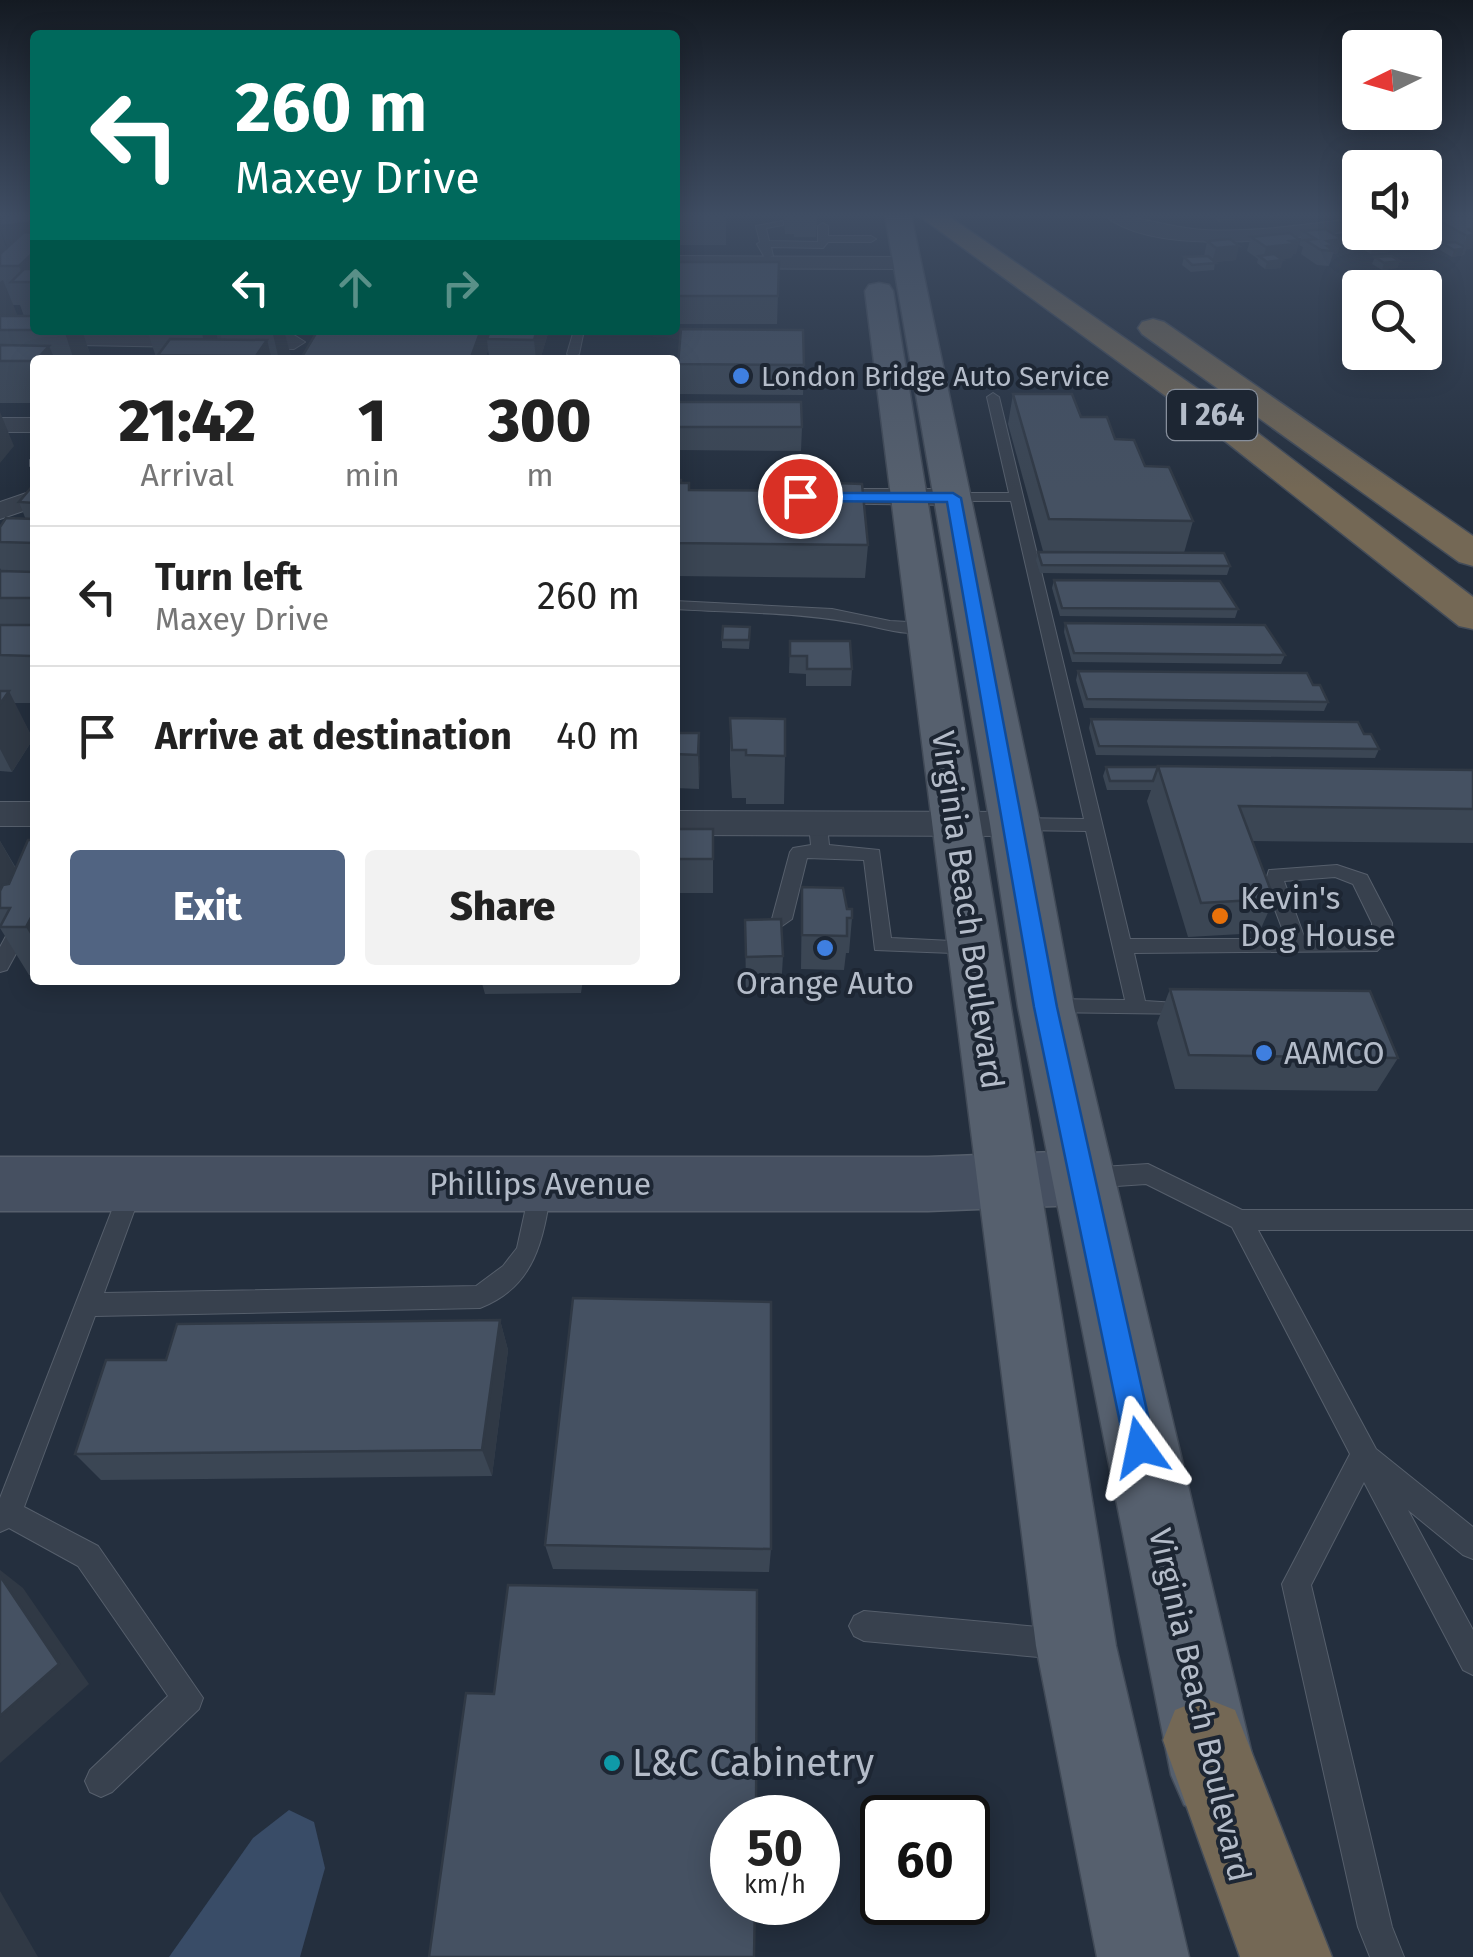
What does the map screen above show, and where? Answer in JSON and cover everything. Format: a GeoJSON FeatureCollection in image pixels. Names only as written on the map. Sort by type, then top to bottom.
{"type":"FeatureCollection","features":[{"type":"Feature","properties":{"kind":"highway","name":"I 264"},"geometry":{"type":"LineString","coordinates":[[1059,306],[1209,412],[1473,618]]}},
{"type":"Feature","properties":{"kind":"highway","name":"I 264"},"geometry":{"type":"LineString","coordinates":[[1131,314],[1276,412],[1473,554]]}},
{"type":"Feature","properties":{"kind":"highway"},"geometry":{"type":"LineString","coordinates":[[1205,1740],[1286,1957]]}},
{"type":"Feature","properties":{"kind":"main road","name":"Virginia Beach Boulevard"},"geometry":{"type":"LineString","coordinates":[[881,306],[972,949],[1044,1180],[1205,1740],[1262,1957]]}},
{"type":"Feature","properties":{"kind":"main road","name":"Virginia Beach Boulevard"},"geometry":{"type":"LineString","coordinates":[[915,306],[1015,824],[1046,1007],[1044,1180],[1076,1646],[1143,1957]]}},
{"type":"Feature","properties":{"kind":"street"},"geometry":{"type":"LineString","coordinates":[[120,355],[137,335]]}},
{"type":"Feature","properties":{"kind":"street"},"geometry":{"type":"LineString","coordinates":[[15,339],[137,335],[294,342]]}},
{"type":"Feature","properties":{"kind":"street"},"geometry":{"type":"LineString","coordinates":[[0,424],[30,425]]}},
{"type":"Feature","properties":{"kind":"street"},"geometry":{"type":"LineString","coordinates":[[782,496],[953,498]]}},
{"type":"Feature","properties":{"kind":"street"},"geometry":{"type":"LineString","coordinates":[[0,510],[30,500]]}},
{"type":"Feature","properties":{"kind":"street"},"geometry":{"type":"LineString","coordinates":[[0,814],[30,814]]}},
{"type":"Feature","properties":{"kind":"street"},"geometry":{"type":"LineString","coordinates":[[680,824],[820,838],[955,825],[1015,824]]}},
{"type":"Feature","properties":{"kind":"street","name":"Phillips Avenue"},"geometry":{"type":"LineString","coordinates":[[0,1184],[1044,1180]]}},
{"type":"Feature","properties":{"kind":"lane"},"geometry":{"type":"LineString","coordinates":[[573,354],[579,335]]}},
{"type":"Feature","properties":{"kind":"lane"},"geometry":{"type":"LineString","coordinates":[[993,397],[1137,1008]]}},
{"type":"Feature","properties":{"kind":"lane"},"geometry":{"type":"LineString","coordinates":[[953,498],[1017,497]]}},
{"type":"Feature","properties":{"kind":"lane"},"geometry":{"type":"LineString","coordinates":[[680,605],[832,613],[890,626],[927,628]]}},
{"type":"Feature","properties":{"kind":"lane"},"geometry":{"type":"LineString","coordinates":[[1015,824],[1094,824]]}},
{"type":"Feature","properties":{"kind":"lane"},"geometry":{"type":"LineString","coordinates":[[782,919],[798,852],[820,838],[873,854],[882,945],[972,949]]}},
{"type":"Feature","properties":{"kind":"lane"},"geometry":{"type":"LineString","coordinates":[[1122,946],[1298,946],[1370,946],[1381,937],[1382,923],[1360,880],[1337,871],[1276,875],[1274,883],[1298,946]]}},
{"type":"Feature","properties":{"kind":"lane"},"geometry":{"type":"LineString","coordinates":[[0,965],[30,910]]}},
{"type":"Feature","properties":{"kind":"lane"},"geometry":{"type":"LineString","coordinates":[[1046,1007],[1211,1009]]}},
{"type":"Feature","properties":{"kind":"lane"},"geometry":{"type":"LineString","coordinates":[[1044,1180],[1148,1174],[1240,1220],[1473,1220]]}},
{"type":"Feature","properties":{"kind":"lane"},"geometry":{"type":"LineString","coordinates":[[101,1782],[188,1698],[88,1556],[4,1516],[134,1183]]}},
{"type":"Feature","properties":{"kind":"lane"},"geometry":{"type":"LineString","coordinates":[[87,1305],[480,1297],[513,1276],[529,1256],[541,1184]]}},
{"type":"Feature","properties":{"kind":"lane"},"geometry":{"type":"LineString","coordinates":[[1240,1220],[1473,1660]]}},
{"type":"Feature","properties":{"kind":"lane"},"geometry":{"type":"LineString","coordinates":[[1364,1456],[1473,1544]]}},
{"type":"Feature","properties":{"kind":"lane"},"geometry":{"type":"LineString","coordinates":[[1364,1456],[1296,1584],[1375,1927],[1387,1957]]}},
{"type":"Feature","properties":{"kind":"lane"},"geometry":{"type":"LineString","coordinates":[[864,1626],[1076,1646]]}},
{"type":"Feature","properties":{"kind":"water"},"geometry":{"type":"Polygon","coordinates":[[[289,1810],[314,1822],[325,1868],[300,1957],[169,1957],[253,1838],[289,1810]]]}},
{"type":"Feature","properties":{"kind":"building"},"geometry":{"type":"Polygon","coordinates":[[[0,316],[30,316],[30,330],[0,330],[0,316]]]}},
{"type":"Feature","properties":{"kind":"building"},"geometry":{"type":"Polygon","coordinates":[[[681,329],[803,330],[804,365],[680,364],[681,329]]]}},
{"type":"Feature","properties":{"kind":"building"},"geometry":{"type":"Polygon","coordinates":[[[315,335],[479,335],[472,355],[303,355],[315,335]]]}},
{"type":"Feature","properties":{"kind":"building"},"geometry":{"type":"Polygon","coordinates":[[[488,335],[536,335],[534,340],[487,339],[488,335]]]}},
{"type":"Feature","properties":{"kind":"building"},"geometry":{"type":"Polygon","coordinates":[[[170,339],[267,340],[257,355],[158,355],[170,339]]]}},
{"type":"Feature","properties":{"kind":"building"},"geometry":{"type":"Polygon","coordinates":[[[0,345],[49,346],[41,355],[30,355],[30,361],[0,361],[0,345]]]}},
{"type":"Feature","properties":{"kind":"building"},"geometry":{"type":"Polygon","coordinates":[[[1013,394],[1072,394],[1081,417],[1107,417],[1115,439],[1134,440],[1145,466],[1169,467],[1193,521],[1049,519],[1013,394]]]}},
{"type":"Feature","properties":{"kind":"building"},"geometry":{"type":"Polygon","coordinates":[[[680,402],[801,402],[802,427],[680,427],[680,402]]]}},
{"type":"Feature","properties":{"kind":"building"},"geometry":{"type":"Polygon","coordinates":[[[680,480],[689,483],[689,490],[835,491],[834,483],[862,484],[868,545],[680,543],[680,480]]]}},
{"type":"Feature","properties":{"kind":"building"},"geometry":{"type":"Polygon","coordinates":[[[30,489],[30,503],[19,502],[30,489]]]}},
{"type":"Feature","properties":{"kind":"building"},"geometry":{"type":"Polygon","coordinates":[[[6,518],[30,519],[30,543],[0,542],[0,527],[6,518]]]}},
{"type":"Feature","properties":{"kind":"building"},"geometry":{"type":"Polygon","coordinates":[[[1038,552],[1224,553],[1230,566],[1042,565],[1038,552]]]}},
{"type":"Feature","properties":{"kind":"building"},"geometry":{"type":"Polygon","coordinates":[[[0,571],[30,572],[30,598],[0,598],[0,571]]]}},
{"type":"Feature","properties":{"kind":"building"},"geometry":{"type":"Polygon","coordinates":[[[1054,580],[1220,581],[1238,609],[1062,608],[1054,580]]]}},
{"type":"Feature","properties":{"kind":"building"},"geometry":{"type":"Polygon","coordinates":[[[1065,623],[1265,625],[1285,655],[1074,653],[1065,623]]]}},
{"type":"Feature","properties":{"kind":"building"},"geometry":{"type":"Polygon","coordinates":[[[0,625],[30,625],[30,656],[0,655],[0,625]]]}},
{"type":"Feature","properties":{"kind":"building"},"geometry":{"type":"Polygon","coordinates":[[[723,626],[750,627],[749,640],[722,640],[723,626]]]}},
{"type":"Feature","properties":{"kind":"building"},"geometry":{"type":"Polygon","coordinates":[[[790,641],[850,641],[852,669],[807,669],[807,656],[790,656],[790,641]]]}},
{"type":"Feature","properties":{"kind":"building"},"geometry":{"type":"Polygon","coordinates":[[[1078,671],[1307,673],[1313,685],[1320,685],[1328,702],[1087,699],[1078,671]]]}},
{"type":"Feature","properties":{"kind":"building"},"geometry":{"type":"Polygon","coordinates":[[[730,718],[785,719],[785,756],[746,755],[746,750],[732,750],[730,718]]]}},
{"type":"Feature","properties":{"kind":"building"},"geometry":{"type":"Polygon","coordinates":[[[1091,719],[1358,722],[1379,749],[1099,746],[1091,719]]]}},
{"type":"Feature","properties":{"kind":"building"},"geometry":{"type":"Polygon","coordinates":[[[680,733],[699,733],[698,755],[680,754],[680,733]]]}},
{"type":"Feature","properties":{"kind":"building"},"geometry":{"type":"Polygon","coordinates":[[[1158,766],[1473,770],[1473,809],[1239,806],[1274,899],[1201,903],[1158,766]]]}},
{"type":"Feature","properties":{"kind":"building"},"geometry":{"type":"Polygon","coordinates":[[[1106,767],[1158,767],[1153,781],[1110,781],[1106,767]]]}},
{"type":"Feature","properties":{"kind":"building"},"geometry":{"type":"Polygon","coordinates":[[[680,829],[713,829],[713,859],[680,859],[680,829]]]}},
{"type":"Feature","properties":{"kind":"building"},"geometry":{"type":"Polygon","coordinates":[[[30,840],[30,919],[26,927],[0,927],[10,908],[0,908],[0,891],[9,884],[30,840]]]}},
{"type":"Feature","properties":{"kind":"building"},"geometry":{"type":"Polygon","coordinates":[[[802,887],[843,888],[847,909],[852,909],[852,918],[847,918],[847,936],[802,935],[802,887]]]}},
{"type":"Feature","properties":{"kind":"building"},"geometry":{"type":"Polygon","coordinates":[[[781,919],[783,956],[746,957],[745,920],[781,919]]]}},
{"type":"Feature","properties":{"kind":"building"},"geometry":{"type":"Polygon","coordinates":[[[1170,989],[1370,991],[1398,1058],[1189,1055],[1170,989]]]}},
{"type":"Feature","properties":{"kind":"building"},"geometry":{"type":"Polygon","coordinates":[[[573,1298],[771,1302],[771,1549],[545,1545],[573,1298]]]}},
{"type":"Feature","properties":{"kind":"building"},"geometry":{"type":"Polygon","coordinates":[[[500,1320],[482,1450],[75,1454],[106,1360],[166,1360],[177,1324],[500,1320]]]}},
{"type":"Feature","properties":{"kind":"building"},"geometry":{"type":"Polygon","coordinates":[[[0,1576],[59,1664],[0,1716],[0,1576]]]}},
{"type":"Feature","properties":{"kind":"building","name":"L&C Cabinetry"},"geometry":{"type":"Polygon","coordinates":[[[508,1585],[757,1590],[756,1795],[710,1795],[710,1925],[755,1925],[754,1957],[429,1957],[466,1693],[494,1694],[508,1585]]]}},
{"type":"Feature","properties":{"kind":"place","name":"London Bridge Auto Service"},"geometry":{"type":"Point","coordinates":[741,376]}},
{"type":"Feature","properties":{"kind":"place","name":"Kevin's Dog House"},"geometry":{"type":"Point","coordinates":[1220,916]}},
{"type":"Feature","properties":{"kind":"place","name":"Orange Auto"},"geometry":{"type":"Point","coordinates":[825,948]}},
{"type":"Feature","properties":{"kind":"place","name":"AAMCO"},"geometry":{"type":"Point","coordinates":[1264,1053]}},
{"type":"Feature","properties":{"kind":"place","name":"L&C Cabinetry"},"geometry":{"type":"Point","coordinates":[612,1763]}},
{"type":"Feature","properties":{"kind":"route"},"geometry":{"type":"LineString","coordinates":[[800,496],[953,498],[1046,1007],[1140,1447]]}}]}
